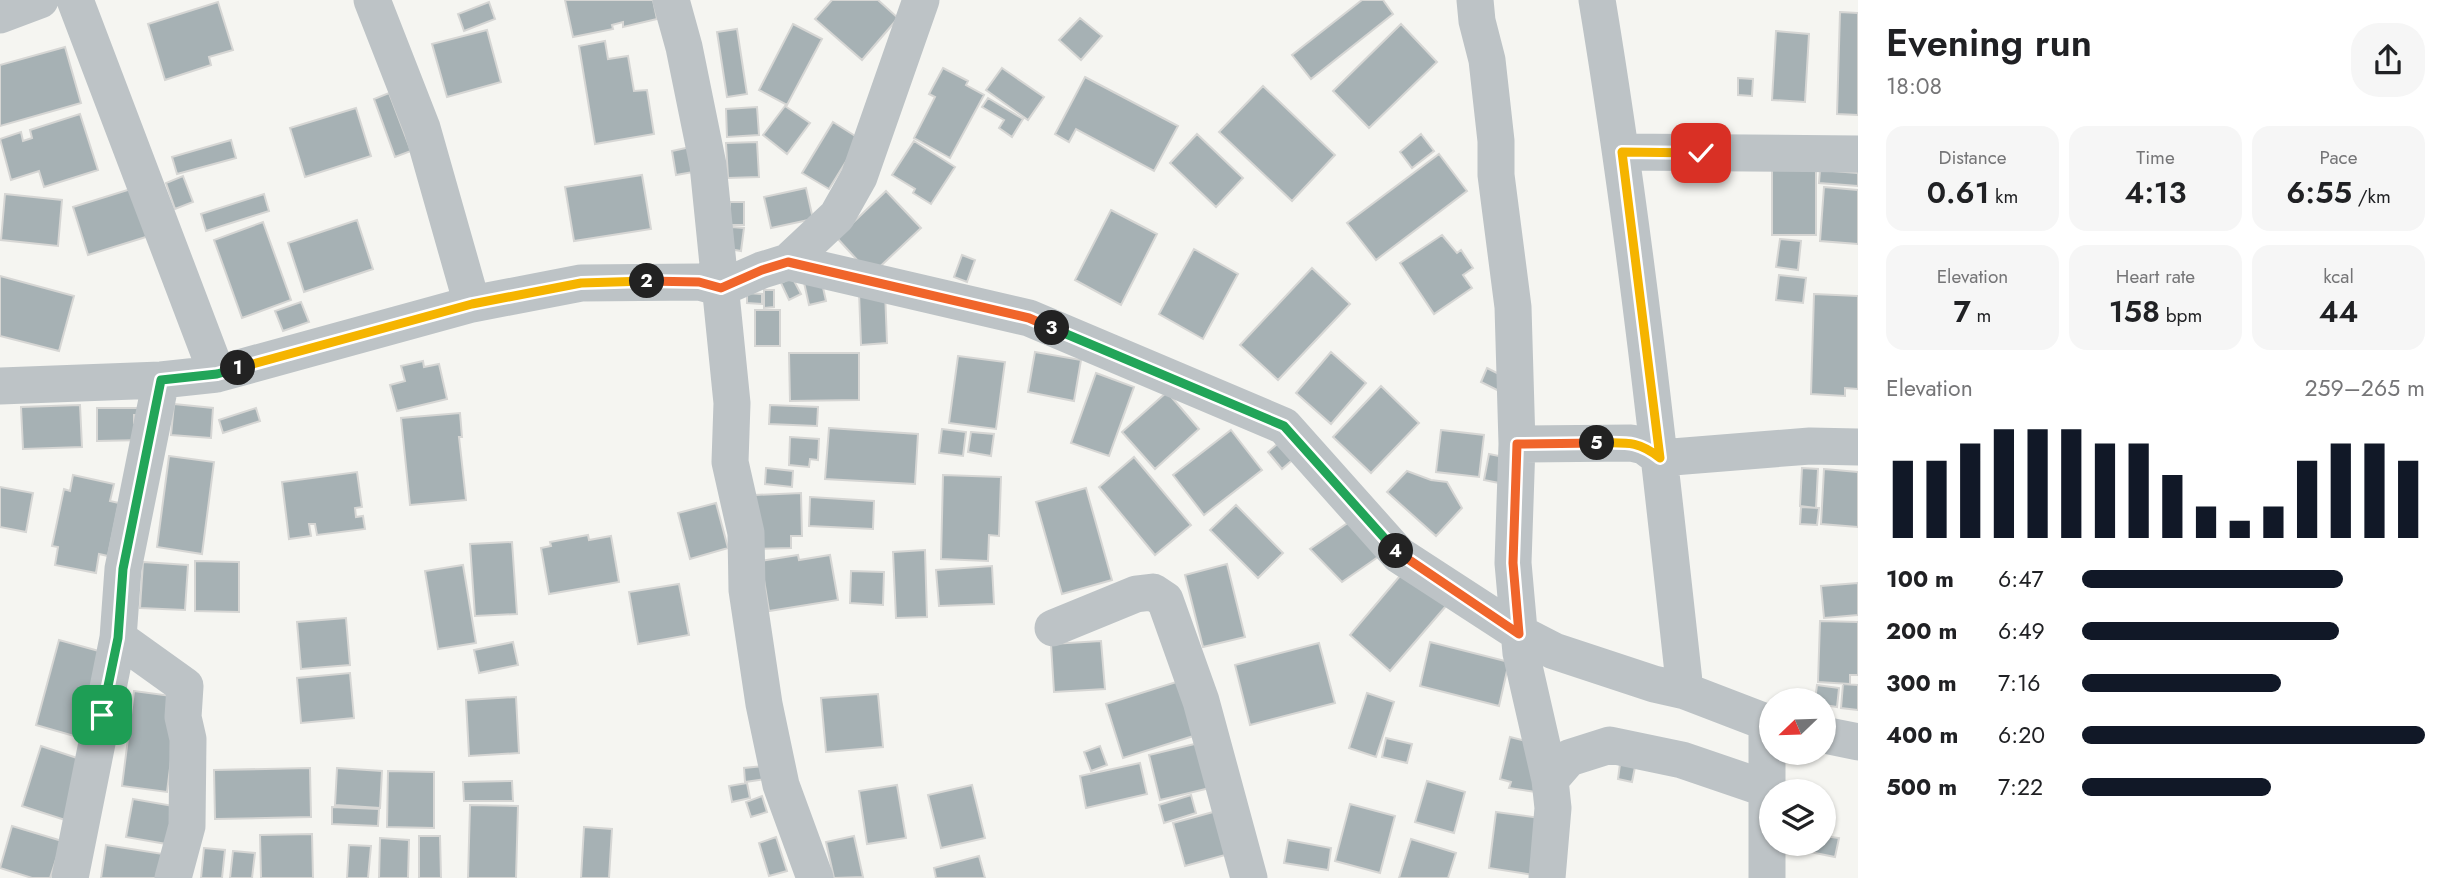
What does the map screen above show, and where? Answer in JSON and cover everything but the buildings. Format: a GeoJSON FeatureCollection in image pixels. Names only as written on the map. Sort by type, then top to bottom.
{"type":"FeatureCollection","features":[{"type":"Feature","properties":{"kind":"street"},"geometry":{"type":"LineString","coordinates":[[0,15],[40,0]]}},
{"type":"Feature","properties":{"kind":"street"},"geometry":{"type":"LineString","coordinates":[[75,0],[217,374]]}},
{"type":"Feature","properties":{"kind":"street"},"geometry":{"type":"LineString","coordinates":[[372,0],[422,128],[472,304]]}},
{"type":"Feature","properties":{"kind":"street"},"geometry":{"type":"LineString","coordinates":[[671,0],[684,47],[708,165],[732,403],[730,462],[746,533],[747,590],[764,704],[781,785],[815,878]]}},
{"type":"Feature","properties":{"kind":"street"},"geometry":{"type":"LineString","coordinates":[[0,386],[161,380],[217,374],[472,304],[581,283],[699,282],[721,288],[788,262],[837,216],[859,177],[921,0]]}},
{"type":"Feature","properties":{"kind":"street"},"geometry":{"type":"LineString","coordinates":[[1475,0],[1487,60],[1496,141],[1496,175],[1513,307],[1517,444],[1513,563],[1521,653],[1550,779],[1553,808],[1547,878]]}},
{"type":"Feature","properties":{"kind":"street"},"geometry":{"type":"LineString","coordinates":[[1597,0],[1622,152],[1660,458],[1685,691]]}},
{"type":"Feature","properties":{"kind":"street"},"geometry":{"type":"LineString","coordinates":[[1622,152],[1858,154]]}},
{"type":"Feature","properties":{"kind":"street"},"geometry":{"type":"LineString","coordinates":[[788,262],[1029,318],[1284,426],[1399,555],[1519,634],[1554,651],[1654,684],[1685,691],[1759,720]]}},
{"type":"Feature","properties":{"kind":"street"},"geometry":{"type":"LineString","coordinates":[[70,878],[118,638],[123,569],[161,380]]}},
{"type":"Feature","properties":{"kind":"street"},"geometry":{"type":"LineString","coordinates":[[1517,444],[1631,443],[1644,446],[1660,458],[1810,446],[1858,447]]}},
{"type":"Feature","properties":{"kind":"street"},"geometry":{"type":"LineString","coordinates":[[1053,628],[1136,594],[1153,592],[1165,600],[1194,676],[1249,878]]}},
{"type":"Feature","properties":{"kind":"street"},"geometry":{"type":"LineString","coordinates":[[118,638],[185,686],[183,716],[188,739],[187,826],[173,878]]}},
{"type":"Feature","properties":{"kind":"street"},"geometry":{"type":"LineString","coordinates":[[1836,737],[1858,742]]}},
{"type":"Feature","properties":{"kind":"street"},"geometry":{"type":"LineString","coordinates":[[1550,779],[1569,758],[1610,746],[1682,761],[1759,786]]}},
{"type":"Feature","properties":{"kind":"street"},"geometry":{"type":"LineString","coordinates":[[1767,856],[1767,878]]}},
{"type":"Feature","properties":{"kind":"route"},"geometry":{"type":"LineString","coordinates":[[102,715],[118,638],[123,569],[161,380],[217,374],[510,296],[581,283],[699,282],[721,288],[788,262],[1029,318],[1284,426],[1399,555],[1519,634],[1513,563],[1517,444],[1631,443],[1644,446],[1660,458],[1622,152],[1701,153]]}}]}
